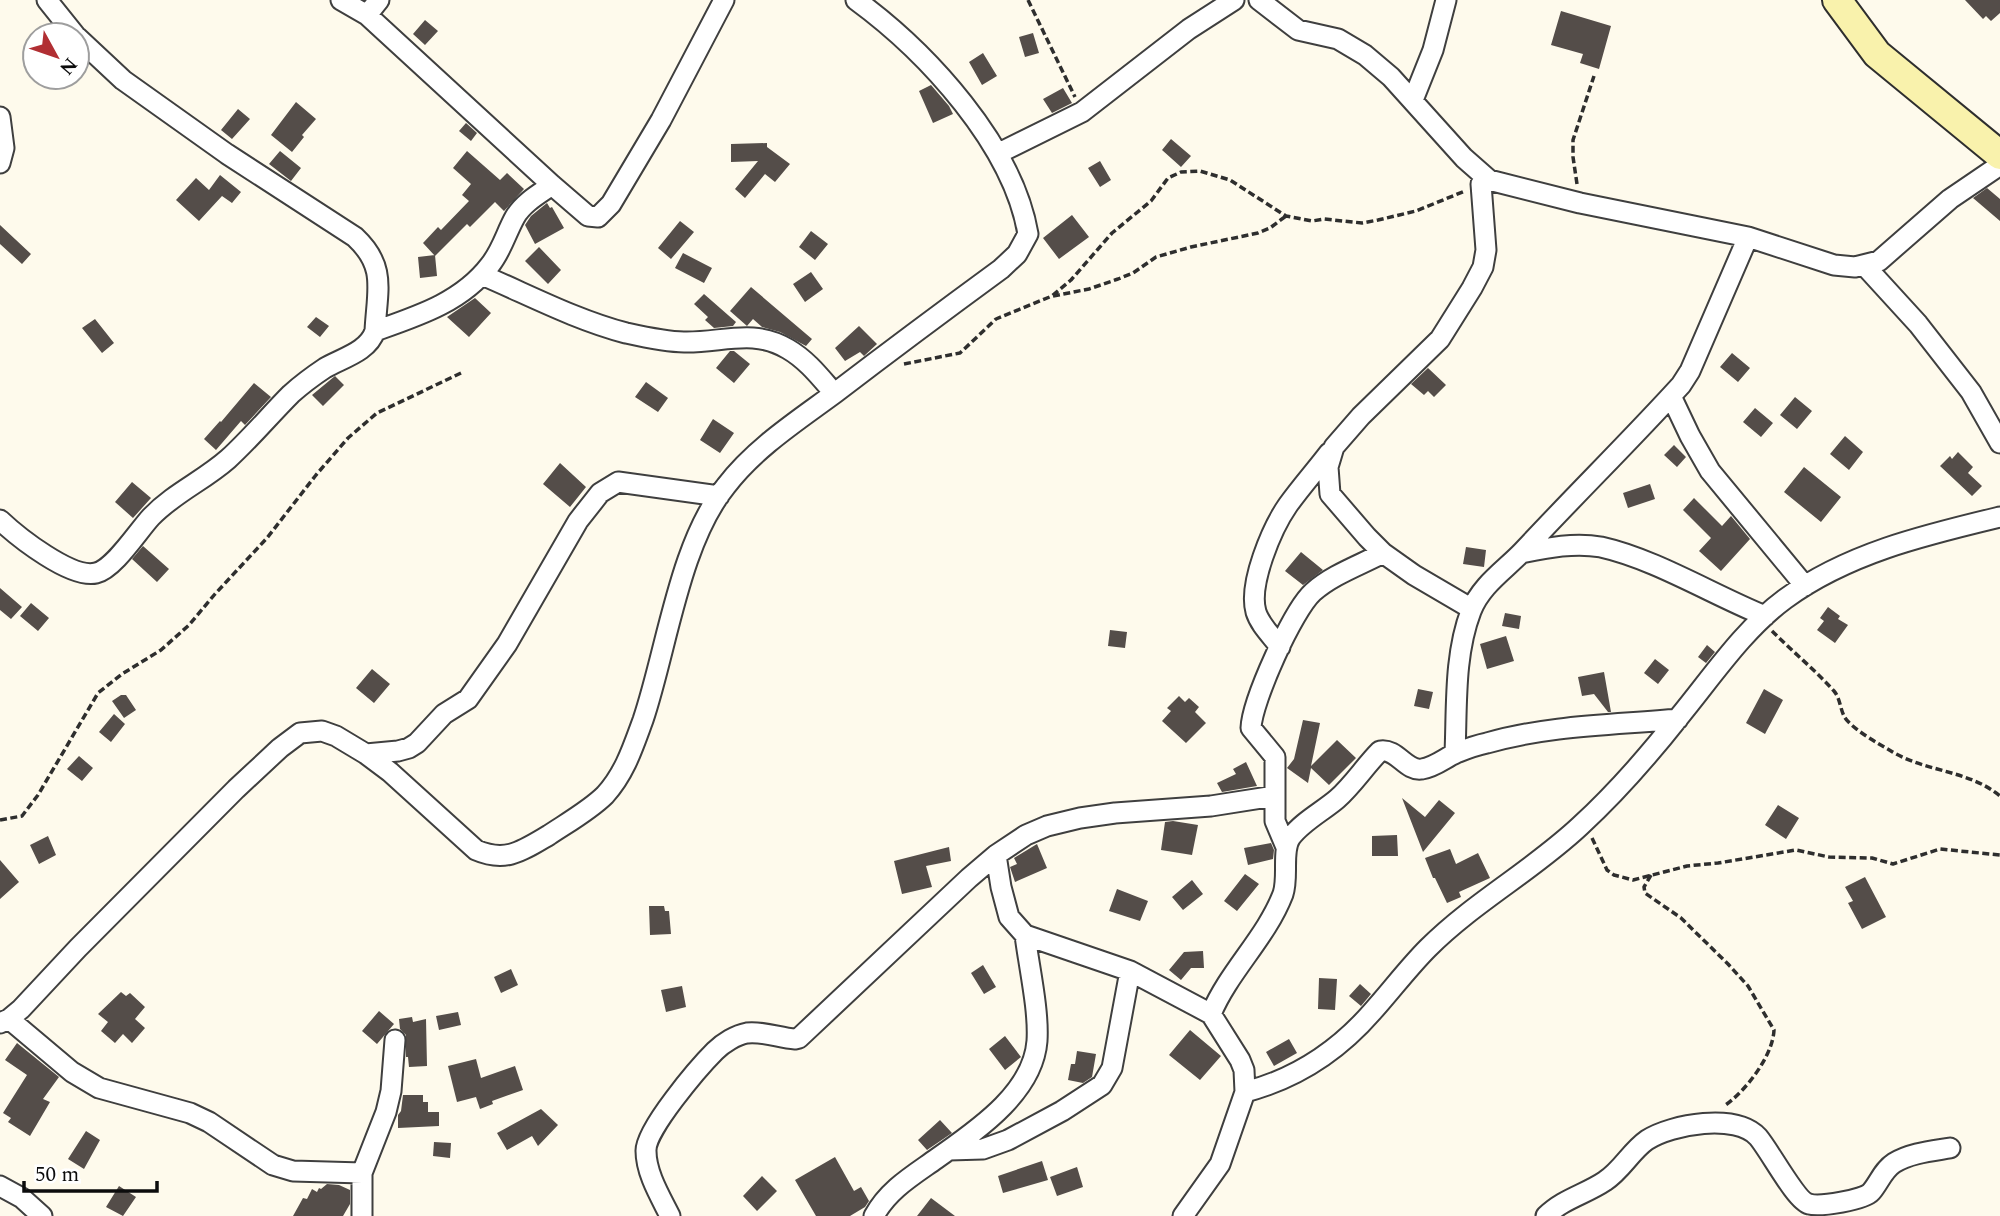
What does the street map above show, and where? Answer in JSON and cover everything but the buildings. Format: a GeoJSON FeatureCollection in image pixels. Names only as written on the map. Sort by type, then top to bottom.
{"type":"FeatureCollection","features":[{"type":"Feature","properties":{"kind":"street"},"geometry":{"type":"LineString","coordinates":[[47,0],[64,21]]}},
{"type":"Feature","properties":{"kind":"street"},"geometry":{"type":"LineString","coordinates":[[341,0],[373,7],[552,185],[589,216],[598,217],[604,212],[661,120],[724,0]]}},
{"type":"Feature","properties":{"kind":"street"},"geometry":{"type":"LineString","coordinates":[[362,1173],[293,1171],[273,1165],[209,1122],[190,1113],[99,1088],[72,1072],[4,1021],[21,1009],[236,789],[280,747],[300,733],[323,732],[336,736],[366,754],[390,772],[475,850],[489,856],[501,857],[530,846],[603,797],[628,761],[654,685],[670,619],[694,546],[710,508],[727,484],[771,440],[1017,254],[1028,234],[999,153],[937,71],[913,47],[856,0]]}},
{"type":"Feature","properties":{"kind":"street"},"geometry":{"type":"LineString","coordinates":[[999,153],[1082,112],[1189,29],[1234,0]]}},
{"type":"Feature","properties":{"kind":"street"},"geometry":{"type":"LineString","coordinates":[[1259,0],[1298,30],[1323,34],[1352,45],[1391,77],[1464,158],[1489,180],[1580,203],[1748,237],[1835,265],[1866,266],[1880,261],[1950,199],[2000,165]]}},
{"type":"Feature","properties":{"kind":"street"},"geometry":{"type":"LineString","coordinates":[[1413,100],[1433,50],[1446,0]]}},
{"type":"Feature","properties":{"kind":"street"},"geometry":{"type":"LineString","coordinates":[[1837,0],[1877,54],[2000,155]]}},
{"type":"Feature","properties":{"kind":"street"},"geometry":{"type":"LineString","coordinates":[[0,520],[11,531],[78,573],[99,573],[114,561],[168,501],[227,460],[299,387],[362,348],[373,338],[375,331],[377,266],[370,251],[355,237],[227,154],[124,80],[91,50]]}},
{"type":"Feature","properties":{"kind":"street"},"geometry":{"type":"LineString","coordinates":[[0,117],[4,148],[0,163]]}},
{"type":"Feature","properties":{"kind":"street"},"geometry":{"type":"LineString","coordinates":[[1280,647],[1255,609],[1257,577],[1273,534],[1287,506],[1334,447],[1361,416],[1440,339],[1472,288],[1483,267],[1486,250],[1481,184]]}},
{"type":"Feature","properties":{"kind":"street"},"geometry":{"type":"LineString","coordinates":[[375,331],[438,308],[482,275],[503,245],[515,216],[552,185]]}},
{"type":"Feature","properties":{"kind":"street"},"geometry":{"type":"LineString","coordinates":[[1455,753],[1460,661],[1472,609],[1482,592],[1671,396],[1690,371],[1748,237]]}},
{"type":"Feature","properties":{"kind":"street"},"geometry":{"type":"LineString","coordinates":[[1866,266],[1918,324],[1971,392],[2000,443]]}},
{"type":"Feature","properties":{"kind":"street"},"geometry":{"type":"LineString","coordinates":[[482,275],[570,314],[626,333],[681,342],[743,336],[766,339],[788,348],[806,362],[834,393]]}},
{"type":"Feature","properties":{"kind":"street"},"geometry":{"type":"LineString","coordinates":[[1671,396],[1710,471],[1805,586]]}},
{"type":"Feature","properties":{"kind":"street"},"geometry":{"type":"LineString","coordinates":[[1334,447],[1328,467],[1330,494],[1348,516],[1383,552],[1414,575],[1472,609]]}},
{"type":"Feature","properties":{"kind":"street"},"geometry":{"type":"LineString","coordinates":[[366,754],[409,748],[444,714],[456,709],[468,699],[507,644],[578,521],[608,486],[618,482],[719,496]]}},
{"type":"Feature","properties":{"kind":"street"},"geometry":{"type":"LineString","coordinates":[[1245,1092],[1272,1085],[1332,1051],[1351,1034],[1428,948],[1454,924],[1579,827],[1626,780],[1763,618],[1784,600],[1805,586],[1878,549],[2000,517]]}},
{"type":"Feature","properties":{"kind":"street"},"geometry":{"type":"LineString","coordinates":[[1521,554],[1572,545],[1599,547],[1654,566],[1763,618]]}},
{"type":"Feature","properties":{"kind":"street"},"geometry":{"type":"LineString","coordinates":[[1211,1014],[1272,914],[1283,893],[1287,875],[1286,847],[1275,821],[1275,758],[1251,728],[1251,720],[1280,647],[1299,609],[1315,590],[1383,552]]}},
{"type":"Feature","properties":{"kind":"street"},"geometry":{"type":"LineString","coordinates":[[1286,847],[1290,837],[1340,796],[1380,751],[1389,751],[1415,769],[1421,770],[1436,765],[1455,753],[1547,729],[1678,719]]}},
{"type":"Feature","properties":{"kind":"street"},"geometry":{"type":"LineString","coordinates":[[670,1216],[653,1181],[646,1152],[647,1142],[656,1124],[716,1050],[733,1038],[747,1033],[799,1038],[996,855],[1026,835],[1047,826],[1080,818],[1211,806],[1274,796]]}},
{"type":"Feature","properties":{"kind":"street"},"geometry":{"type":"LineString","coordinates":[[996,855],[1009,917],[1025,935],[1130,971],[1211,1014],[1240,1060],[1244,1070],[1245,1092],[1220,1164],[1183,1216]]}},
{"type":"Feature","properties":{"kind":"street"},"geometry":{"type":"LineString","coordinates":[[874,1216],[882,1202],[895,1189],[977,1130],[1013,1096],[1032,1062],[1037,1043],[1025,935]]}},
{"type":"Feature","properties":{"kind":"street"},"geometry":{"type":"LineString","coordinates":[[949,1150],[983,1149],[1008,1140],[1062,1111],[1102,1085],[1112,1068],[1130,971]]}},
{"type":"Feature","properties":{"kind":"street"},"geometry":{"type":"LineString","coordinates":[[362,1216],[362,1173],[386,1112],[391,1091],[394,1040]]}},
{"type":"Feature","properties":{"kind":"street"},"geometry":{"type":"LineString","coordinates":[[1546,1216],[1572,1197],[1605,1181],[1622,1168],[1645,1141],[1662,1132],[1693,1126],[1720,1123],[1748,1129],[1768,1149],[1800,1199],[1809,1205],[1822,1206],[1867,1196],[1895,1163],[1950,1148]]}},
{"type":"Feature","properties":{"kind":"street"},"geometry":{"type":"LineString","coordinates":[[0,1186],[22,1198],[42,1216]]}},
{"type":"Feature","properties":{"kind":"path"},"geometry":{"type":"LineString","coordinates":[[1028,0],[1082,112]]}},
{"type":"Feature","properties":{"kind":"path"},"geometry":{"type":"LineString","coordinates":[[1580,203],[1573,140],[1594,76]]}},
{"type":"Feature","properties":{"kind":"path"},"geometry":{"type":"LineString","coordinates":[[1052,296],[1071,280],[1112,233],[1151,201],[1168,178],[1181,172],[1200,171],[1230,180],[1286,216],[1312,221],[1324,219],[1362,223],[1416,211],[1481,184]]}},
{"type":"Feature","properties":{"kind":"path"},"geometry":{"type":"LineString","coordinates":[[900,365],[960,353],[996,319],[1052,296],[1100,286],[1133,272],[1156,257],[1258,233],[1286,216]]}},
{"type":"Feature","properties":{"kind":"path"},"geometry":{"type":"LineString","coordinates":[[0,820],[22,816],[38,795],[98,693],[122,674],[161,650],[189,625],[267,538],[348,438],[377,413],[461,373]]}},
{"type":"Feature","properties":{"kind":"path"},"geometry":{"type":"LineString","coordinates":[[1763,618],[1836,693],[1844,715],[1858,729],[1893,753],[1922,765],[1966,776],[2000,796]]}},
{"type":"Feature","properties":{"kind":"path"},"geometry":{"type":"LineString","coordinates":[[1579,827],[1595,840],[1605,867],[1629,880],[1687,866],[1796,850],[1829,857],[1872,858],[1893,864],[1940,849],[2000,855]]}},
{"type":"Feature","properties":{"kind":"path"},"geometry":{"type":"LineString","coordinates":[[1651,875],[1644,887],[1645,892],[1681,918],[1728,964],[1748,986],[1774,1030],[1757,1073],[1746,1088],[1723,1106]]}}]}
